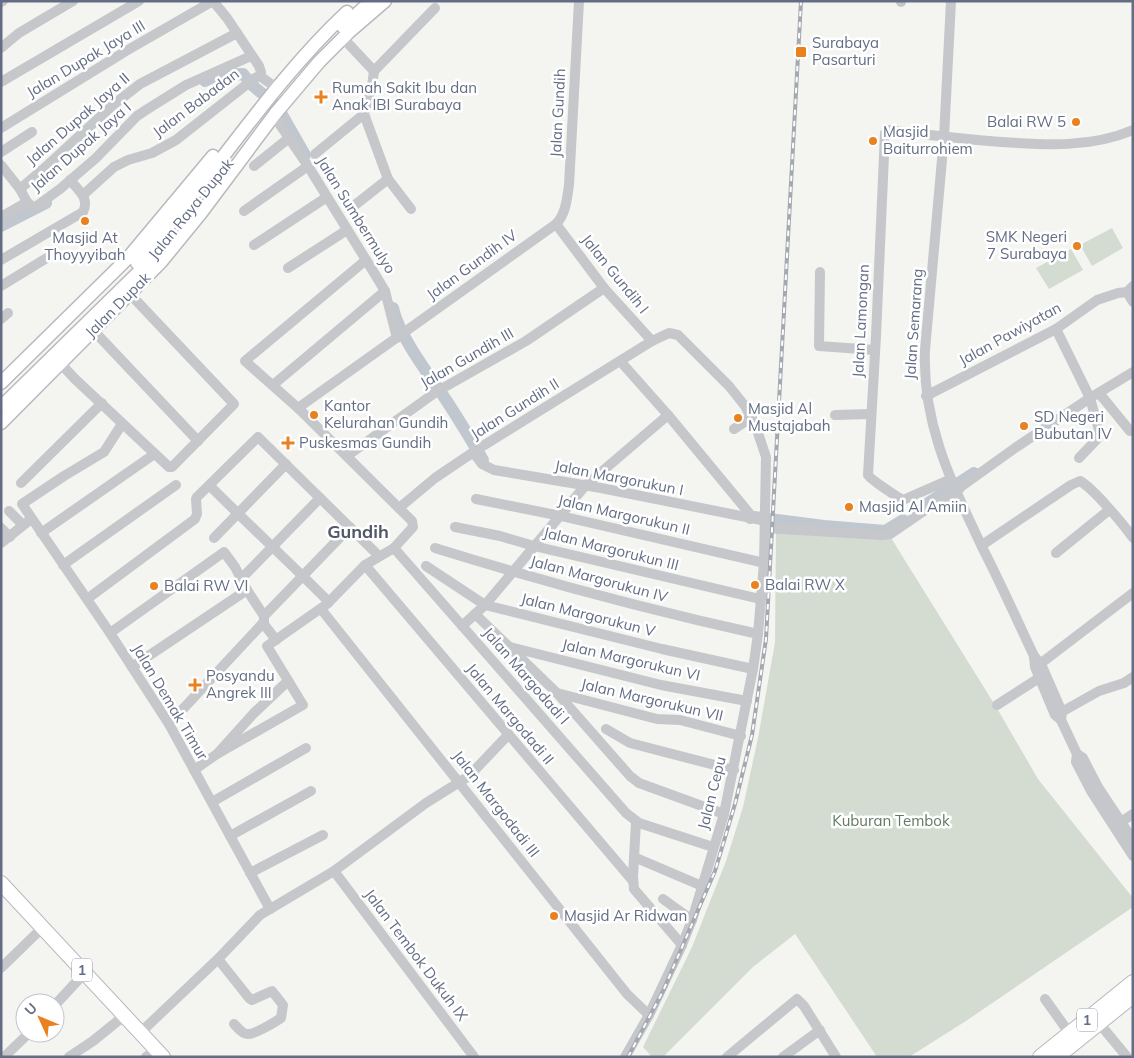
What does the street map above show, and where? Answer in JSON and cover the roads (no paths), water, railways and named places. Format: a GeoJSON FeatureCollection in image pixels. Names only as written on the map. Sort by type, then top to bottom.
{"type":"FeatureCollection","features":[{"type":"Feature","properties":{"kind":"highway","name":"1"},"geometry":{"type":"LineString","coordinates":[[1,883],[140,1032],[153,1056]]}},
{"type":"Feature","properties":{"kind":"highway","name":"1"},"geometry":{"type":"LineString","coordinates":[[1,896],[153,1056]]}},
{"type":"Feature","properties":{"kind":"highway","name":"1"},"geometry":{"type":"LineString","coordinates":[[1040,1057],[1133,982]]}},
{"type":"Feature","properties":{"kind":"highway","name":"1"},"geometry":{"type":"LineString","coordinates":[[1057,1057],[1133,996]]}},
{"type":"Feature","properties":{"kind":"main road","name":"Jalan Dupak"},"geometry":{"type":"LineString","coordinates":[[1,423],[130,294],[188,230],[271,101],[320,40],[348,1]]}},
{"type":"Feature","properties":{"kind":"main road","name":"Jalan Raya Dupak"},"geometry":{"type":"LineString","coordinates":[[1,395],[101,292],[131,270],[320,40],[359,1]]}},
{"type":"Feature","properties":{"kind":"main road","name":"Jalan Raya Dupak"},"geometry":{"type":"LineString","coordinates":[[320,40],[371,1]]}},
{"type":"Feature","properties":{"kind":"main road","name":"Jalan Dupak"},"geometry":{"type":"LineString","coordinates":[[271,101],[319,62],[385,1]]}},
{"type":"Feature","properties":{"kind":"main road","name":"Jalan Raya Dupak"},"geometry":{"type":"LineString","coordinates":[[1,407],[122,290],[171,238],[271,101]]}},
{"type":"Feature","properties":{"kind":"main road","name":"Jalan Dupak"},"geometry":{"type":"LineString","coordinates":[[1,383],[101,292]]}},
{"type":"Feature","properties":{"kind":"street"},"geometry":{"type":"LineString","coordinates":[[1,48],[19,33],[73,1]]}},
{"type":"Feature","properties":{"kind":"street"},"geometry":{"type":"LineString","coordinates":[[1,82],[139,1]]}},
{"type":"Feature","properties":{"kind":"street"},"geometry":{"type":"LineString","coordinates":[[213,1],[260,67],[258,77]]}},
{"type":"Feature","properties":{"kind":"street","name":"Jalan Dupak Jaya III"},"geometry":{"type":"LineString","coordinates":[[1,128],[126,50],[213,1]]}},
{"type":"Feature","properties":{"kind":"street","name":"Jalan Gundih"},"geometry":{"type":"LineString","coordinates":[[556,224],[562,217],[568,192],[579,1]]}},
{"type":"Feature","properties":{"kind":"street","name":"Jalan Semarang"},"geometry":{"type":"LineString","coordinates":[[951,1],[944,138],[925,350],[924,375],[926,396],[936,438],[954,486],[1037,662],[1077,754],[1076,762],[1091,791],[1133,856]]}},
{"type":"Feature","properties":{"kind":"street"},"geometry":{"type":"LineString","coordinates":[[315,154],[364,114],[374,71],[435,8]]}},
{"type":"Feature","properties":{"kind":"street","name":"Jalan Dupak Jaya II"},"geometry":{"type":"LineString","coordinates":[[20,189],[113,105],[140,84],[237,33]]}},
{"type":"Feature","properties":{"kind":"street"},"geometry":{"type":"LineString","coordinates":[[343,38],[374,71]]}},
{"type":"Feature","properties":{"kind":"street","name":"Jalan Dupak Jaya I"},"geometry":{"type":"LineString","coordinates":[[1,165],[20,189],[27,202],[34,208],[72,183],[137,116],[186,86],[251,56]]}},
{"type":"Feature","properties":{"kind":"street","name":"Jalan Babadan"},"geometry":{"type":"LineString","coordinates":[[83,195],[114,167],[128,160],[152,153],[176,140],[245,85],[258,77],[271,101]]}},
{"type":"Feature","properties":{"kind":"street","name":"Jalan Sumbermulyo"},"geometry":{"type":"LineString","coordinates":[[271,101],[289,138],[384,291],[401,335]]}},
{"type":"Feature","properties":{"kind":"street"},"geometry":{"type":"LineString","coordinates":[[364,114],[388,179],[411,208]]}},
{"type":"Feature","properties":{"kind":"street","name":"Jalan Lamongan"},"geometry":{"type":"LineString","coordinates":[[944,138],[890,130],[885,133],[867,473],[870,479],[886,487],[903,500],[954,486]]}},
{"type":"Feature","properties":{"kind":"street"},"geometry":{"type":"LineString","coordinates":[[944,138],[1067,144],[1105,140],[1133,130]]}},
{"type":"Feature","properties":{"kind":"street"},"geometry":{"type":"LineString","coordinates":[[1,152],[32,132]]}},
{"type":"Feature","properties":{"kind":"street"},"geometry":{"type":"LineString","coordinates":[[254,166],[289,138]]}},
{"type":"Feature","properties":{"kind":"street"},"geometry":{"type":"LineString","coordinates":[[244,211],[308,166]]}},
{"type":"Feature","properties":{"kind":"street"},"geometry":{"type":"LineString","coordinates":[[355,205],[388,179]]}},
{"type":"Feature","properties":{"kind":"street"},"geometry":{"type":"LineString","coordinates":[[1,260],[82,214],[86,206],[83,195],[72,183]]}},
{"type":"Feature","properties":{"kind":"street"},"geometry":{"type":"LineString","coordinates":[[254,245],[327,197]]}},
{"type":"Feature","properties":{"kind":"street"},"geometry":{"type":"LineString","coordinates":[[1,217],[27,202]]}},
{"type":"Feature","properties":{"kind":"street","name":"Jalan Gundih I"},"geometry":{"type":"LineString","coordinates":[[556,224],[604,288],[652,342]]}},
{"type":"Feature","properties":{"kind":"street","name":"Jalan Gundih IV"},"geometry":{"type":"LineString","coordinates":[[298,408],[556,224]]}},
{"type":"Feature","properties":{"kind":"street"},"geometry":{"type":"LineString","coordinates":[[288,268],[347,230]]}},
{"type":"Feature","properties":{"kind":"street"},"geometry":{"type":"LineString","coordinates":[[1,286],[50,256]]}},
{"type":"Feature","properties":{"kind":"street"},"geometry":{"type":"LineString","coordinates":[[272,643],[325,606],[365,565],[394,548],[414,527],[412,521],[298,408],[246,361],[366,260]]}},
{"type":"Feature","properties":{"kind":"street"},"geometry":{"type":"LineString","coordinates":[[820,272],[819,346],[875,350]]}},
{"type":"Feature","properties":{"kind":"street","name":"Jalan Gundih III"},"geometry":{"type":"LineString","coordinates":[[346,456],[439,390],[526,341],[604,288]]}},
{"type":"Feature","properties":{"kind":"street"},"geometry":{"type":"LineString","coordinates":[[1130,289],[1133,302]]}},
{"type":"Feature","properties":{"kind":"street","name":"Jalan Pawiyatan"},"geometry":{"type":"LineString","coordinates":[[926,396],[1056,329],[1097,300],[1130,289]]}},
{"type":"Feature","properties":{"kind":"street"},"geometry":{"type":"LineString","coordinates":[[272,385],[384,291]]}},
{"type":"Feature","properties":{"kind":"street"},"geometry":{"type":"LineString","coordinates":[[60,363],[170,468],[198,441],[234,404],[130,294]]}},
{"type":"Feature","properties":{"kind":"street"},"geometry":{"type":"LineString","coordinates":[[1056,329],[1094,396],[1130,431]]}},
{"type":"Feature","properties":{"kind":"street"},"geometry":{"type":"LineString","coordinates":[[92,330],[198,441]]}},
{"type":"Feature","properties":{"kind":"street","name":"Jalan Gundih II"},"geometry":{"type":"LineString","coordinates":[[398,508],[435,478],[475,451],[668,333],[678,335],[728,386],[752,417]]}},
{"type":"Feature","properties":{"kind":"street"},"geometry":{"type":"LineString","coordinates":[[621,362],[668,415],[750,517]]}},
{"type":"Feature","properties":{"kind":"street"},"geometry":{"type":"LineString","coordinates":[[954,486],[962,486],[1015,448],[1133,372]]}},
{"type":"Feature","properties":{"kind":"street"},"geometry":{"type":"LineString","coordinates":[[1079,458],[1100,434],[1094,396]]}},
{"type":"Feature","properties":{"kind":"street"},"geometry":{"type":"LineString","coordinates":[[20,483],[102,403]]}},
{"type":"Feature","properties":{"kind":"street"},"geometry":{"type":"LineString","coordinates":[[836,415],[871,414]]}},
{"type":"Feature","properties":{"kind":"street"},"geometry":{"type":"LineString","coordinates":[[462,626],[485,605],[587,485],[668,415]]}},
{"type":"Feature","properties":{"kind":"street"},"geometry":{"type":"LineString","coordinates":[[734,429],[752,417]]}},
{"type":"Feature","properties":{"kind":"street","name":"Jalan Cepu"},"geometry":{"type":"LineString","coordinates":[[625,1057],[649,1015],[692,920],[724,814],[748,701],[758,634],[766,521],[766,454],[752,417]]}},
{"type":"Feature","properties":{"kind":"street"},"geometry":{"type":"LineString","coordinates":[[27,522],[22,503],[104,452],[120,426]]}},
{"type":"Feature","properties":{"kind":"street"},"geometry":{"type":"LineString","coordinates":[[87,599],[195,519],[197,514],[197,497],[257,438],[380,556]]}},
{"type":"Feature","properties":{"kind":"street","name":"Jalan Margorukun I"},"geometry":{"type":"LineString","coordinates":[[475,451],[482,464],[494,470],[587,485],[766,521],[886,535],[896,531],[930,506],[951,497],[954,486]]}},
{"type":"Feature","properties":{"kind":"street"},"geometry":{"type":"LineString","coordinates":[[41,533],[153,455]]}},
{"type":"Feature","properties":{"kind":"street"},"geometry":{"type":"LineString","coordinates":[[214,538],[286,464]]}},
{"type":"Feature","properties":{"kind":"street"},"geometry":{"type":"LineString","coordinates":[[982,545],[1074,482],[1082,482],[1110,510],[1133,538]]}},
{"type":"Feature","properties":{"kind":"street"},"geometry":{"type":"LineString","coordinates":[[63,565],[176,485]]}},
{"type":"Feature","properties":{"kind":"street","name":"Jalan Margodadi III"},"geometry":{"type":"LineString","coordinates":[[210,486],[303,576],[459,782],[627,994],[649,1015]]}},
{"type":"Feature","properties":{"kind":"street"},"geometry":{"type":"LineString","coordinates":[[241,579],[320,498]]}},
{"type":"Feature","properties":{"kind":"street","name":"Jalan Margorukun II"},"geometry":{"type":"LineString","coordinates":[[476,499],[561,516],[764,563]]}},
{"type":"Feature","properties":{"kind":"street"},"geometry":{"type":"LineString","coordinates":[[1056,553],[1110,510]]}},
{"type":"Feature","properties":{"kind":"street"},"geometry":{"type":"LineString","coordinates":[[9,511],[27,522]]}},
{"type":"Feature","properties":{"kind":"street"},"geometry":{"type":"LineString","coordinates":[[1,528],[6,540],[27,522]]}},
{"type":"Feature","properties":{"kind":"street","name":"Jalan Demak Timur"},"geometry":{"type":"LineString","coordinates":[[27,522],[41,533],[110,633],[169,724],[270,909]]}},
{"type":"Feature","properties":{"kind":"street"},"geometry":{"type":"LineString","coordinates":[[169,724],[350,527]]}},
{"type":"Feature","properties":{"kind":"street","name":"Jalan Margorukun III"},"geometry":{"type":"LineString","coordinates":[[455,527],[500,536],[534,546],[760,599]]}},
{"type":"Feature","properties":{"kind":"street","name":"Jalan Margodadi I"},"geometry":{"type":"LineString","coordinates":[[394,548],[621,808],[636,822]]}},
{"type":"Feature","properties":{"kind":"street","name":"Jalan Margorukun IV"},"geometry":{"type":"LineString","coordinates":[[435,548],[513,572],[690,619],[758,634]]}},
{"type":"Feature","properties":{"kind":"street"},"geometry":{"type":"LineString","coordinates":[[110,633],[224,552],[235,567],[264,620],[288,681],[303,705],[216,754],[194,770]]}},
{"type":"Feature","properties":{"kind":"street","name":"Jalan Margodadi II"},"geometry":{"type":"LineString","coordinates":[[365,565],[633,880],[636,892],[682,945]]}},
{"type":"Feature","properties":{"kind":"street","name":"Jalan Margorukun V"},"geometry":{"type":"LineString","coordinates":[[426,566],[485,605],[662,649],[753,669]]}},
{"type":"Feature","properties":{"kind":"street"},"geometry":{"type":"LineString","coordinates":[[132,667],[246,590]]}},
{"type":"Feature","properties":{"kind":"street"},"geometry":{"type":"LineString","coordinates":[[1037,662],[1133,593]]}},
{"type":"Feature","properties":{"kind":"street"},"geometry":{"type":"LineString","coordinates":[[475,614],[558,693],[625,772],[634,779],[724,814]]}},
{"type":"Feature","properties":{"kind":"street","name":"Jalan Margorukun VI"},"geometry":{"type":"LineString","coordinates":[[509,646],[661,685],[748,701]]}},
{"type":"Feature","properties":{"kind":"street","name":"Jalan Semarang"},"geometry":{"type":"LineString","coordinates":[[1037,662],[1039,678],[1060,716]]}},
{"type":"Feature","properties":{"kind":"street"},"geometry":{"type":"LineString","coordinates":[[1060,716],[1099,691],[1124,683],[1133,677]]}},
{"type":"Feature","properties":{"kind":"street"},"geometry":{"type":"LineString","coordinates":[[997,705],[1039,678]]}},
{"type":"Feature","properties":{"kind":"street"},"geometry":{"type":"LineString","coordinates":[[216,754],[253,714],[288,681]]}},
{"type":"Feature","properties":{"kind":"street","name":"Jalan Margorukun VII"},"geometry":{"type":"LineString","coordinates":[[558,693],[657,719],[680,720],[741,736]]}},
{"type":"Feature","properties":{"kind":"street"},"geometry":{"type":"LineString","coordinates":[[606,729],[630,743],[734,770]]}},
{"type":"Feature","properties":{"kind":"street"},"geometry":{"type":"LineString","coordinates":[[140,1032],[218,959],[253,922],[270,909],[334,871],[426,803],[459,782],[475,770],[508,735]]}},
{"type":"Feature","properties":{"kind":"street"},"geometry":{"type":"LineString","coordinates":[[212,802],[306,748]]}},
{"type":"Feature","properties":{"kind":"street","name":"Jalan Semarang"},"geometry":{"type":"LineString","coordinates":[[1077,754],[1083,758],[1098,787],[1133,840]]}},
{"type":"Feature","properties":{"kind":"street"},"geometry":{"type":"LineString","coordinates":[[230,836],[311,791]]}},
{"type":"Feature","properties":{"kind":"street"},"geometry":{"type":"LineString","coordinates":[[1121,822],[1133,814]]}},
{"type":"Feature","properties":{"kind":"street"},"geometry":{"type":"LineString","coordinates":[[633,880],[636,822],[713,847]]}},
{"type":"Feature","properties":{"kind":"street"},"geometry":{"type":"LineString","coordinates":[[250,873],[323,835]]}},
{"type":"Feature","properties":{"kind":"street"},"geometry":{"type":"LineString","coordinates":[[634,857],[702,886]]}},
{"type":"Feature","properties":{"kind":"street","name":"Jalan Tembok Dukuh IX"},"geometry":{"type":"LineString","coordinates":[[334,871],[474,1057]]}},
{"type":"Feature","properties":{"kind":"street"},"geometry":{"type":"LineString","coordinates":[[663,899],[692,920]]}},
{"type":"Feature","properties":{"kind":"street"},"geometry":{"type":"LineString","coordinates":[[1,968],[37,933]]}},
{"type":"Feature","properties":{"kind":"street"},"geometry":{"type":"LineString","coordinates":[[218,959],[249,998],[252,1000],[272,991],[283,1005],[280,1018],[249,1034],[244,1033],[234,1024]]}},
{"type":"Feature","properties":{"kind":"street"},"geometry":{"type":"LineString","coordinates":[[65,994],[79,979]]}},
{"type":"Feature","properties":{"kind":"street"},"geometry":{"type":"LineString","coordinates":[[1045,998],[1070,1034]]}},
{"type":"Feature","properties":{"kind":"street"},"geometry":{"type":"LineString","coordinates":[[727,1057],[794,1000],[800,1000],[836,1057]]}},
{"type":"Feature","properties":{"kind":"street"},"geometry":{"type":"LineString","coordinates":[[69,1057],[119,1020]]}},
{"type":"Feature","properties":{"kind":"street"},"geometry":{"type":"LineString","coordinates":[[1100,1023],[1127,1057]]}},
{"type":"Feature","properties":{"kind":"street"},"geometry":{"type":"LineString","coordinates":[[783,1057],[820,1030]]}},
{"type":"Feature","properties":{"kind":"street"},"geometry":{"type":"LineString","coordinates":[[4,1057],[19,1043]]}},
{"type":"Feature","properties":{"kind":"waterway"},"geometry":{"type":"LineString","coordinates":[[205,81],[217,75],[243,74],[252,85],[277,106],[305,155]]}},
{"type":"Feature","properties":{"kind":"waterway"},"geometry":{"type":"LineString","coordinates":[[1,226],[46,203]]}},
{"type":"Feature","properties":{"kind":"waterway"},"geometry":{"type":"LineString","coordinates":[[393,308],[396,319],[407,341],[453,410],[483,460]]}},
{"type":"Feature","properties":{"kind":"waterway"},"geometry":{"type":"LineString","coordinates":[[919,509],[974,473]]}},
{"type":"Feature","properties":{"kind":"waterway"},"geometry":{"type":"LineString","coordinates":[[754,517],[824,526],[885,531],[903,520]]}},
{"type":"Feature","properties":{"kind":"railway"},"geometry":{"type":"LineString","coordinates":[[628,1057],[663,991],[715,871],[735,804],[752,735],[766,639],[801,1]]}},
{"type":"Feature","properties":{"kind":"place","name":"Surabaya Pasarturi"},"geometry":{"type":"Point","coordinates":[801,52]}},
{"type":"Feature","properties":{"kind":"place","name":"Rumah Sakit Ibu dan Anak IBI Surabaya"},"geometry":{"type":"Point","coordinates":[321,97]}},
{"type":"Feature","properties":{"kind":"place","name":"Balai RW 5"},"geometry":{"type":"Point","coordinates":[1076,122]}},
{"type":"Feature","properties":{"kind":"place","name":"Masjid Baiturrohiem"},"geometry":{"type":"Point","coordinates":[873,141]}},
{"type":"Feature","properties":{"kind":"place","name":"Masjid At Thoyyyibah"},"geometry":{"type":"Point","coordinates":[85,221]}},
{"type":"Feature","properties":{"kind":"place","name":"SMK Negeri 7 Surabaya"},"geometry":{"type":"Point","coordinates":[1077,246]}},
{"type":"Feature","properties":{"kind":"place","name":"Kantor Kelurahan Gundih"},"geometry":{"type":"Point","coordinates":[314,415]}},
{"type":"Feature","properties":{"kind":"place","name":"Masjid Al Mustajabah"},"geometry":{"type":"Point","coordinates":[738,418]}},
{"type":"Feature","properties":{"kind":"place","name":"SD Negeri Bubutan IV"},"geometry":{"type":"Point","coordinates":[1024,426]}},
{"type":"Feature","properties":{"kind":"place","name":"Puskesmas Gundih"},"geometry":{"type":"Point","coordinates":[288,443]}},
{"type":"Feature","properties":{"kind":"place","name":"Masjid Al Amiin"},"geometry":{"type":"Point","coordinates":[849,507]}},
{"type":"Feature","properties":{"kind":"place","name":"Balai RW X"},"geometry":{"type":"Point","coordinates":[755,585]}},
{"type":"Feature","properties":{"kind":"place","name":"Balai RW VI"},"geometry":{"type":"Point","coordinates":[154,586]}},
{"type":"Feature","properties":{"kind":"place","name":"Posyandu Angrek III"},"geometry":{"type":"Point","coordinates":[195,685]}},
{"type":"Feature","properties":{"kind":"place","name":"Masjid Ar Ridwan"},"geometry":{"type":"Point","coordinates":[554,916]}},
{"type":"Feature","properties":{"kind":"district","name":"Gundih"},"geometry":{"type":"Point","coordinates":[358,532]}},
{"type":"Feature","properties":{"kind":"park label","name":"Kuburan Tembok"},"geometry":{"type":"Point","coordinates":[891,821]}}]}
